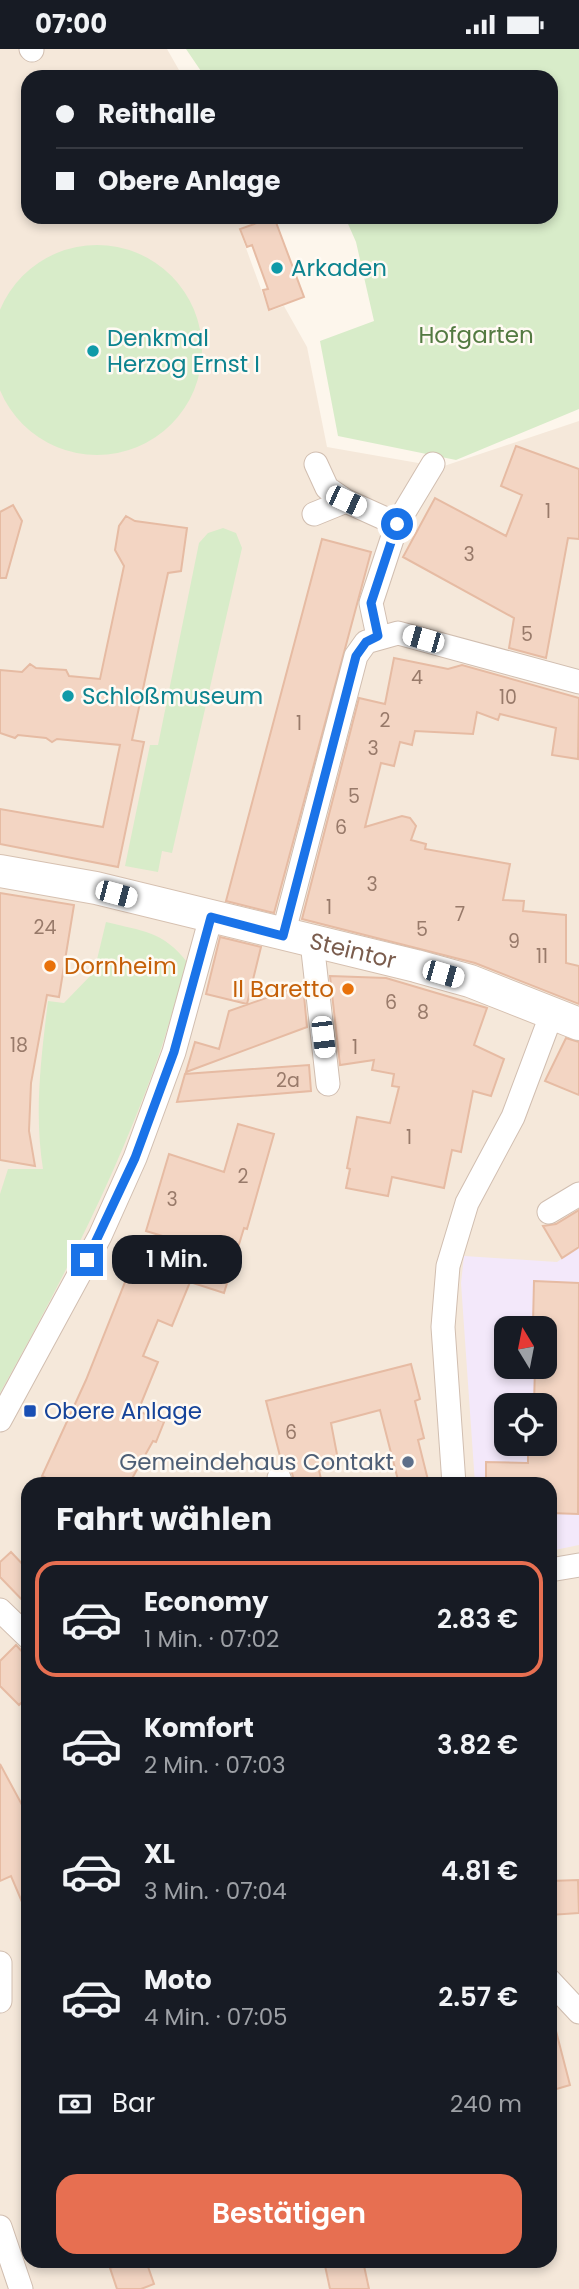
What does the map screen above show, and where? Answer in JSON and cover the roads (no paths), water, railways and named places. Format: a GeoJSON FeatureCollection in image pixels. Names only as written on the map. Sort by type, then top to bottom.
{"type":"FeatureCollection","features":[{"type":"Feature","properties":{"kind":"street"},"geometry":{"type":"LineString","coordinates":[[316,464],[327,488],[346,501],[397,524]]}},
{"type":"Feature","properties":{"kind":"street"},"geometry":{"type":"LineString","coordinates":[[378,636],[371,603],[397,524],[433,464]]}},
{"type":"Feature","properties":{"kind":"street"},"geometry":{"type":"LineString","coordinates":[[314,514],[346,501]]}},
{"type":"Feature","properties":{"kind":"street"},"geometry":{"type":"LineString","coordinates":[[328,1084],[298,939],[356,656],[366,642],[378,636],[398,633],[579,682]]}},
{"type":"Feature","properties":{"kind":"street","name":"Steintor"},"geometry":{"type":"LineString","coordinates":[[0,871],[96,888],[470,981],[565,1019]]}},
{"type":"Feature","properties":{"kind":"street"},"geometry":{"type":"LineString","coordinates":[[0,1420],[100,1236],[135,1158],[174,1052],[211,917]]}},
{"type":"Feature","properties":{"kind":"street"},"geometry":{"type":"LineString","coordinates":[[454,1477],[443,1327],[448,1266],[467,1203],[565,1019]]}},
{"type":"Feature","properties":{"kind":"street"},"geometry":{"type":"LineString","coordinates":[[549,1212],[579,1194]]}},
{"type":"Feature","properties":{"kind":"street"},"geometry":{"type":"LineString","coordinates":[[557,1569],[579,1565]]}},
{"type":"Feature","properties":{"kind":"street"},"geometry":{"type":"LineString","coordinates":[[0,1610],[21,1630]]}},
{"type":"Feature","properties":{"kind":"street"},"geometry":{"type":"LineString","coordinates":[[0,1963],[0,2001]]}},
{"type":"Feature","properties":{"kind":"street"},"geometry":{"type":"LineString","coordinates":[[557,1988],[579,2012]]}},
{"type":"Feature","properties":{"kind":"street"},"geometry":{"type":"LineString","coordinates":[[0,2227],[21,2289]]}},
{"type":"Feature","properties":{"kind":"place","name":"Arkaden"},"geometry":{"type":"Point","coordinates":[277,268]}},
{"type":"Feature","properties":{"kind":"place","name":"Denkmal Herzog Ernst I"},"geometry":{"type":"Point","coordinates":[93,351]}},
{"type":"Feature","properties":{"kind":"place","name":"Schloßmuseum"},"geometry":{"type":"Point","coordinates":[68,696]}},
{"type":"Feature","properties":{"kind":"place","name":"Dornheim"},"geometry":{"type":"Point","coordinates":[50,966]}},
{"type":"Feature","properties":{"kind":"place","name":"Il Baretto"},"geometry":{"type":"Point","coordinates":[348,989]}},
{"type":"Feature","properties":{"kind":"place","name":"Obere Anlage"},"geometry":{"type":"Point","coordinates":[30,1411]}},
{"type":"Feature","properties":{"kind":"place","name":"Gemeindehaus Contakt"},"geometry":{"type":"Point","coordinates":[408,1462]}},
{"type":"Feature","properties":{"kind":"park label","name":"Hofgarten"},"geometry":{"type":"Point","coordinates":[476,335]}}]}
